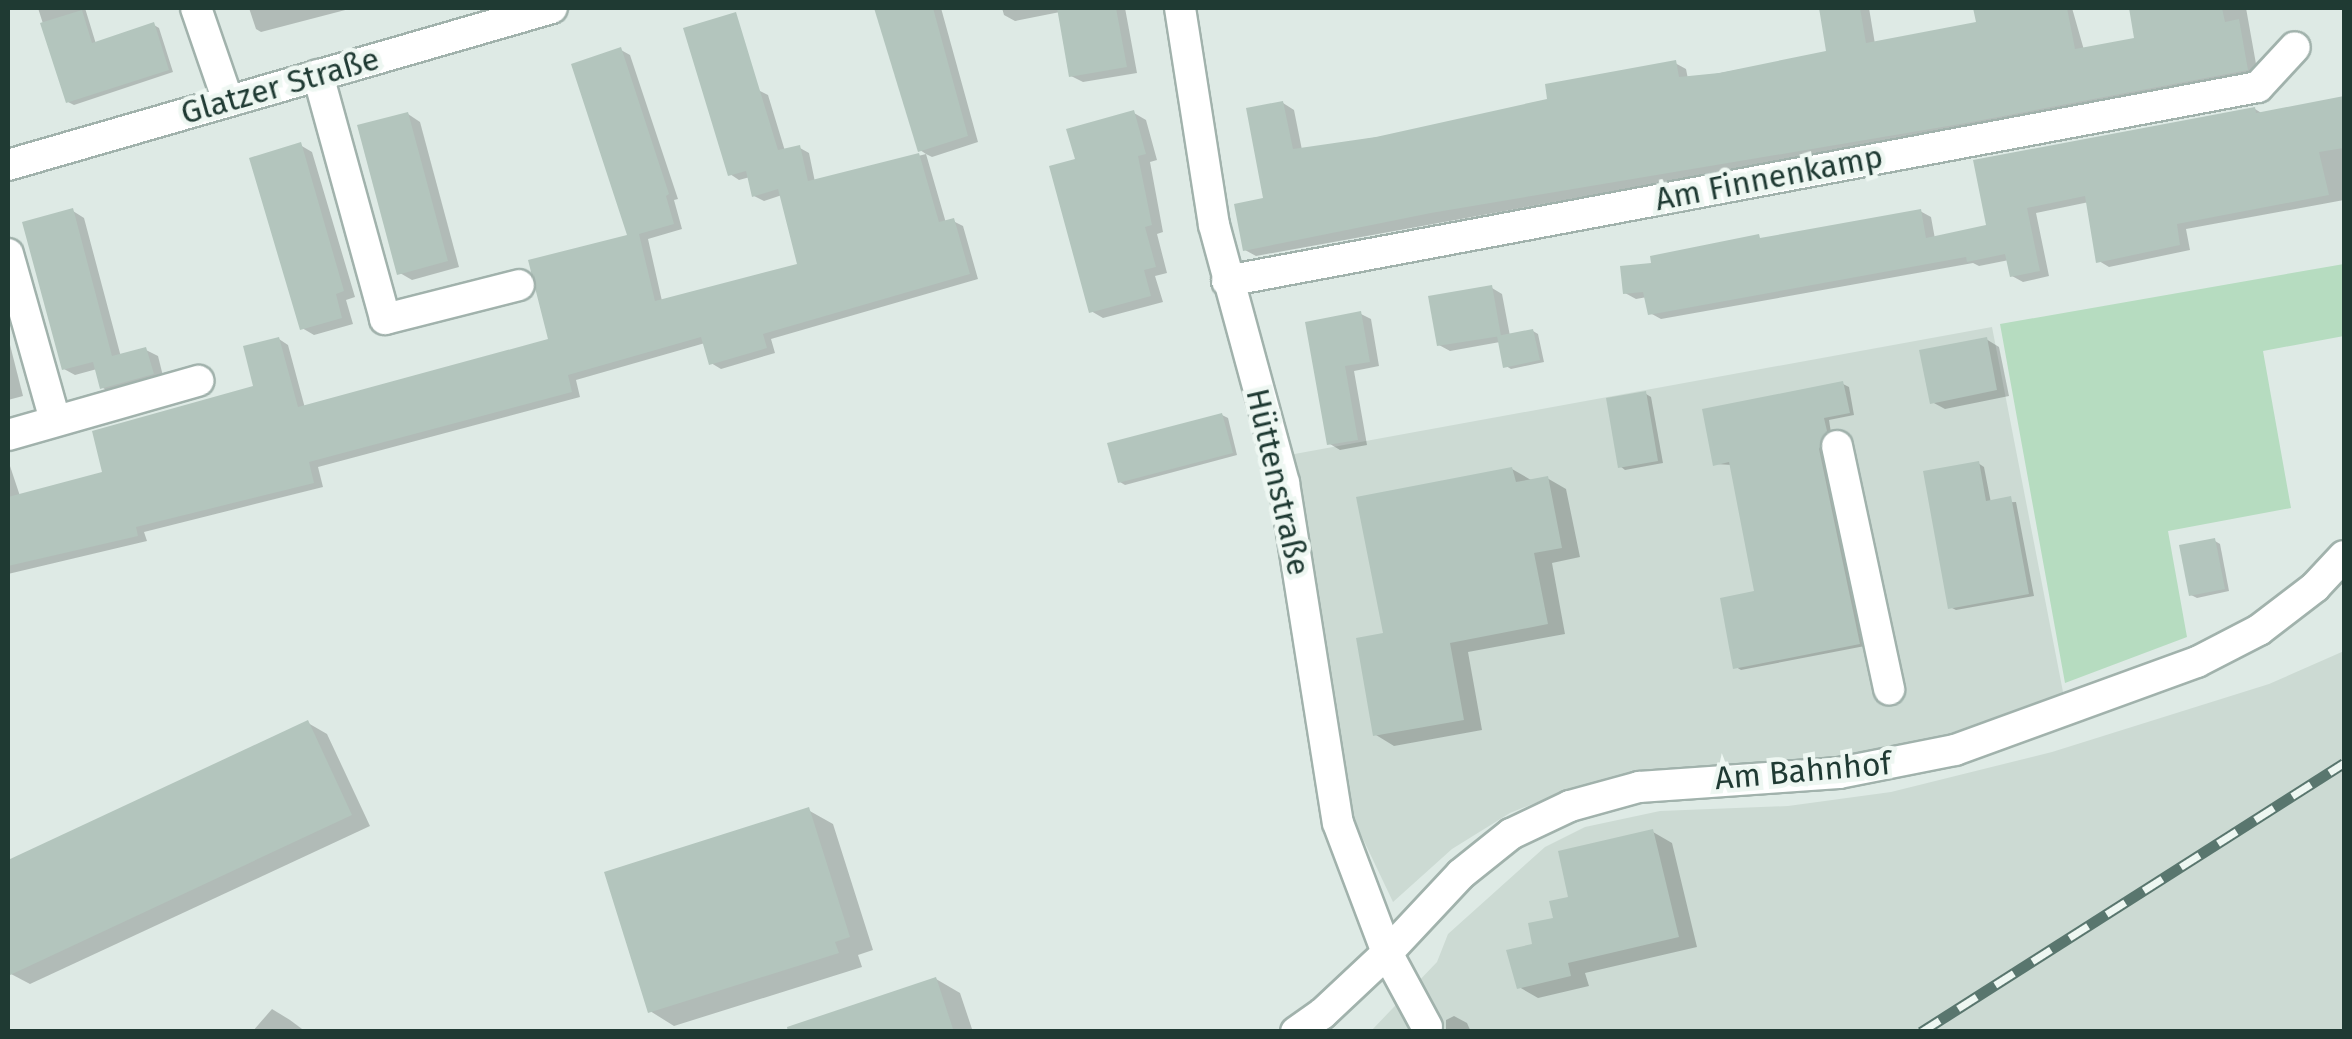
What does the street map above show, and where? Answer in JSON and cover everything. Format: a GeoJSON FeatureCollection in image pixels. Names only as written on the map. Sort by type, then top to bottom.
{"type":"FeatureCollection","features":[{"type":"Feature","properties":{"kind":"street"},"geometry":{"type":"LineString","coordinates":[[196,8],[228,102]]}},
{"type":"Feature","properties":{"kind":"street","name":"Glatzer Straße"},"geometry":{"type":"LineString","coordinates":[[8,165],[318,76],[519,12],[552,8]]}},
{"type":"Feature","properties":{"kind":"street","name":"Hüttenstraße"},"geometry":{"type":"LineString","coordinates":[[1180,8],[1227,280],[1284,483],[1338,823],[1387,953],[1427,1027]]}},
{"type":"Feature","properties":{"kind":"street","name":"Am Finnenkamp"},"geometry":{"type":"LineString","coordinates":[[1227,280],[2258,87],[2295,46]]}},
{"type":"Feature","properties":{"kind":"street"},"geometry":{"type":"LineString","coordinates":[[318,76],[385,319],[519,285]]}},
{"type":"Feature","properties":{"kind":"street"},"geometry":{"type":"LineString","coordinates":[[8,254],[56,420]]}},
{"type":"Feature","properties":{"kind":"street"},"geometry":{"type":"LineString","coordinates":[[8,435],[198,381]]}},
{"type":"Feature","properties":{"kind":"street"},"geometry":{"type":"LineString","coordinates":[[1838,446],[1888,689]]}},
{"type":"Feature","properties":{"kind":"street","name":"Am Bahnhof"},"geometry":{"type":"LineString","coordinates":[[1296,1032],[1322,1014],[1387,953],[1474,864],[1512,834],[1570,806],[1638,787],[1839,773],[1956,750],[2196,662],[2258,630],[2315,587],[2344,556]]}},
{"type":"Feature","properties":{"kind":"shaded area"},"geometry":{"type":"Polygon","coordinates":[[[1992,327],[2064,697],[1903,748],[1833,759],[1627,774],[1570,789],[1510,813],[1452,849],[1393,902],[1354,820],[1289,455],[1992,327]]]}},
{"type":"Feature","properties":{"kind":"shaded area"},"geometry":{"type":"Polygon","coordinates":[[[2344,651],[2344,1031],[1370,1032],[1437,962],[1448,934],[1545,847],[1585,827],[1660,811],[1788,806],[1891,792],[2052,752],[2269,684],[2344,651]]]}},
{"type":"Feature","properties":{"kind":"green space"},"geometry":{"type":"Polygon","coordinates":[[[2344,264],[2344,336],[2263,351],[2291,508],[2168,531],[2187,637],[2065,683],[2000,324],[2344,264]]]}},
{"type":"Feature","properties":{"kind":"building"},"geometry":{"type":"Polygon","coordinates":[[[874,8],[933,8],[968,136],[918,152],[874,8]]]}},
{"type":"Feature","properties":{"kind":"building"},"geometry":{"type":"Polygon","coordinates":[[[1057,8],[1116,8],[1127,67],[1069,77],[1057,8]]]}},
{"type":"Feature","properties":{"kind":"building"},"geometry":{"type":"Polygon","coordinates":[[[1819,8],[1860,8],[1866,43],[1976,22],[1973,8],[2067,8],[2075,49],[2134,38],[2129,8],[2222,8],[2225,22],[2239,19],[2248,70],[1966,123],[1431,213],[1243,251],[1234,204],[1263,198],[1246,108],[1283,101],[1293,149],[1376,137],[1547,99],[1545,84],[1676,60],[1679,77],[1719,73],[1826,51],[1819,8]]]}},
{"type":"Feature","properties":{"kind":"building"},"geometry":{"type":"Polygon","coordinates":[[[82,10],[92,43],[154,22],[169,70],[66,103],[40,23],[82,10]]]}},
{"type":"Feature","properties":{"kind":"building"},"geometry":{"type":"Polygon","coordinates":[[[736,12],[778,150],[800,145],[808,181],[919,153],[939,222],[954,218],[970,274],[763,334],[767,348],[709,365],[701,337],[568,375],[572,392],[309,462],[314,483],[136,527],[138,536],[8,566],[8,497],[102,472],[92,431],[253,386],[243,346],[279,337],[298,407],[548,339],[528,260],[627,235],[571,64],[621,47],[669,194],[666,196],[674,224],[639,234],[655,301],[797,264],[778,189],[752,197],[746,171],[728,176],[683,28],[736,12]]]}},
{"type":"Feature","properties":{"kind":"building"},"geometry":{"type":"Polygon","coordinates":[[[2344,96],[2344,148],[2319,152],[2329,195],[2177,224],[2180,245],[2096,263],[2085,196],[2027,208],[2040,271],[2010,277],[2005,254],[1967,262],[1966,257],[1648,315],[1643,292],[1623,294],[1620,266],[1651,263],[1650,256],[1759,234],[1760,238],[1921,209],[1926,238],[1986,225],[1973,160],[2255,107],[2256,113],[2344,96]]]}},
{"type":"Feature","properties":{"kind":"building"},"geometry":{"type":"Polygon","coordinates":[[[1134,110],[1146,154],[1138,156],[1152,225],[1145,227],[1156,267],[1144,270],[1151,296],[1089,313],[1049,166],[1075,159],[1066,129],[1134,110]]]}},
{"type":"Feature","properties":{"kind":"building"},"geometry":{"type":"Polygon","coordinates":[[[408,112],[448,261],[397,275],[357,125],[408,112]]]}},
{"type":"Feature","properties":{"kind":"building"},"geometry":{"type":"Polygon","coordinates":[[[301,142],[344,291],[336,294],[342,318],[300,330],[249,158],[301,142]]]}},
{"type":"Feature","properties":{"kind":"building"},"geometry":{"type":"Polygon","coordinates":[[[73,208],[112,356],[146,347],[154,374],[100,389],[93,362],[62,370],[22,222],[73,208]]]}},
{"type":"Feature","properties":{"kind":"building"},"geometry":{"type":"Polygon","coordinates":[[[1492,285],[1501,336],[1437,346],[1428,296],[1492,285]]]}},
{"type":"Feature","properties":{"kind":"building"},"geometry":{"type":"Polygon","coordinates":[[[1361,311],[1370,362],[1345,366],[1358,440],[1327,445],[1305,322],[1361,311]]]}},
{"type":"Feature","properties":{"kind":"building"},"geometry":{"type":"Polygon","coordinates":[[[1533,329],[1540,360],[1503,368],[1497,336],[1533,329]]]}},
{"type":"Feature","properties":{"kind":"building"},"geometry":{"type":"Polygon","coordinates":[[[1987,337],[1997,390],[1930,404],[1919,350],[1987,337]]]}},
{"type":"Feature","properties":{"kind":"building"},"geometry":{"type":"Polygon","coordinates":[[[1843,381],[1850,413],[1824,418],[1827,431],[1819,449],[1860,644],[1733,669],[1720,598],[1754,591],[1729,462],[1713,466],[1702,409],[1843,381]]]}},
{"type":"Feature","properties":{"kind":"building"},"geometry":{"type":"Polygon","coordinates":[[[1646,391],[1658,461],[1618,468],[1606,398],[1646,391]]]}},
{"type":"Feature","properties":{"kind":"building"},"geometry":{"type":"Polygon","coordinates":[[[1222,413],[1233,453],[1118,483],[1107,443],[1222,413]]]}},
{"type":"Feature","properties":{"kind":"building"},"geometry":{"type":"Polygon","coordinates":[[[1979,461],[1986,501],[2011,496],[2029,594],[1948,609],[1923,471],[1979,461]]]}},
{"type":"Feature","properties":{"kind":"building"},"geometry":{"type":"Polygon","coordinates":[[[1512,467],[1516,482],[1548,476],[1562,548],[1534,553],[1548,624],[1450,643],[1464,720],[1373,736],[1356,638],[1383,633],[1356,497],[1512,467]]]}},
{"type":"Feature","properties":{"kind":"building"},"geometry":{"type":"Polygon","coordinates":[[[2215,538],[2225,589],[2189,596],[2179,545],[2215,538]]]}},
{"type":"Feature","properties":{"kind":"building"},"geometry":{"type":"Polygon","coordinates":[[[308,720],[352,815],[8,976],[8,860],[308,720]]]}},
{"type":"Feature","properties":{"kind":"building"},"geometry":{"type":"Polygon","coordinates":[[[809,807],[850,937],[835,942],[839,953],[648,1013],[604,872],[809,807]]]}},
{"type":"Feature","properties":{"kind":"building"},"geometry":{"type":"Polygon","coordinates":[[[1653,829],[1679,937],[1568,963],[1571,976],[1517,989],[1506,950],[1532,944],[1528,923],[1553,918],[1549,901],[1568,897],[1558,851],[1653,829]]]}},
{"type":"Feature","properties":{"kind":"building"},"geometry":{"type":"Polygon","coordinates":[[[936,977],[954,1032],[788,1032],[787,1027],[936,977]]]}},
{"type":"Feature","properties":{"kind":"railway"},"geometry":{"type":"LineString","coordinates":[[1921,1032],[2344,763]]}}]}
